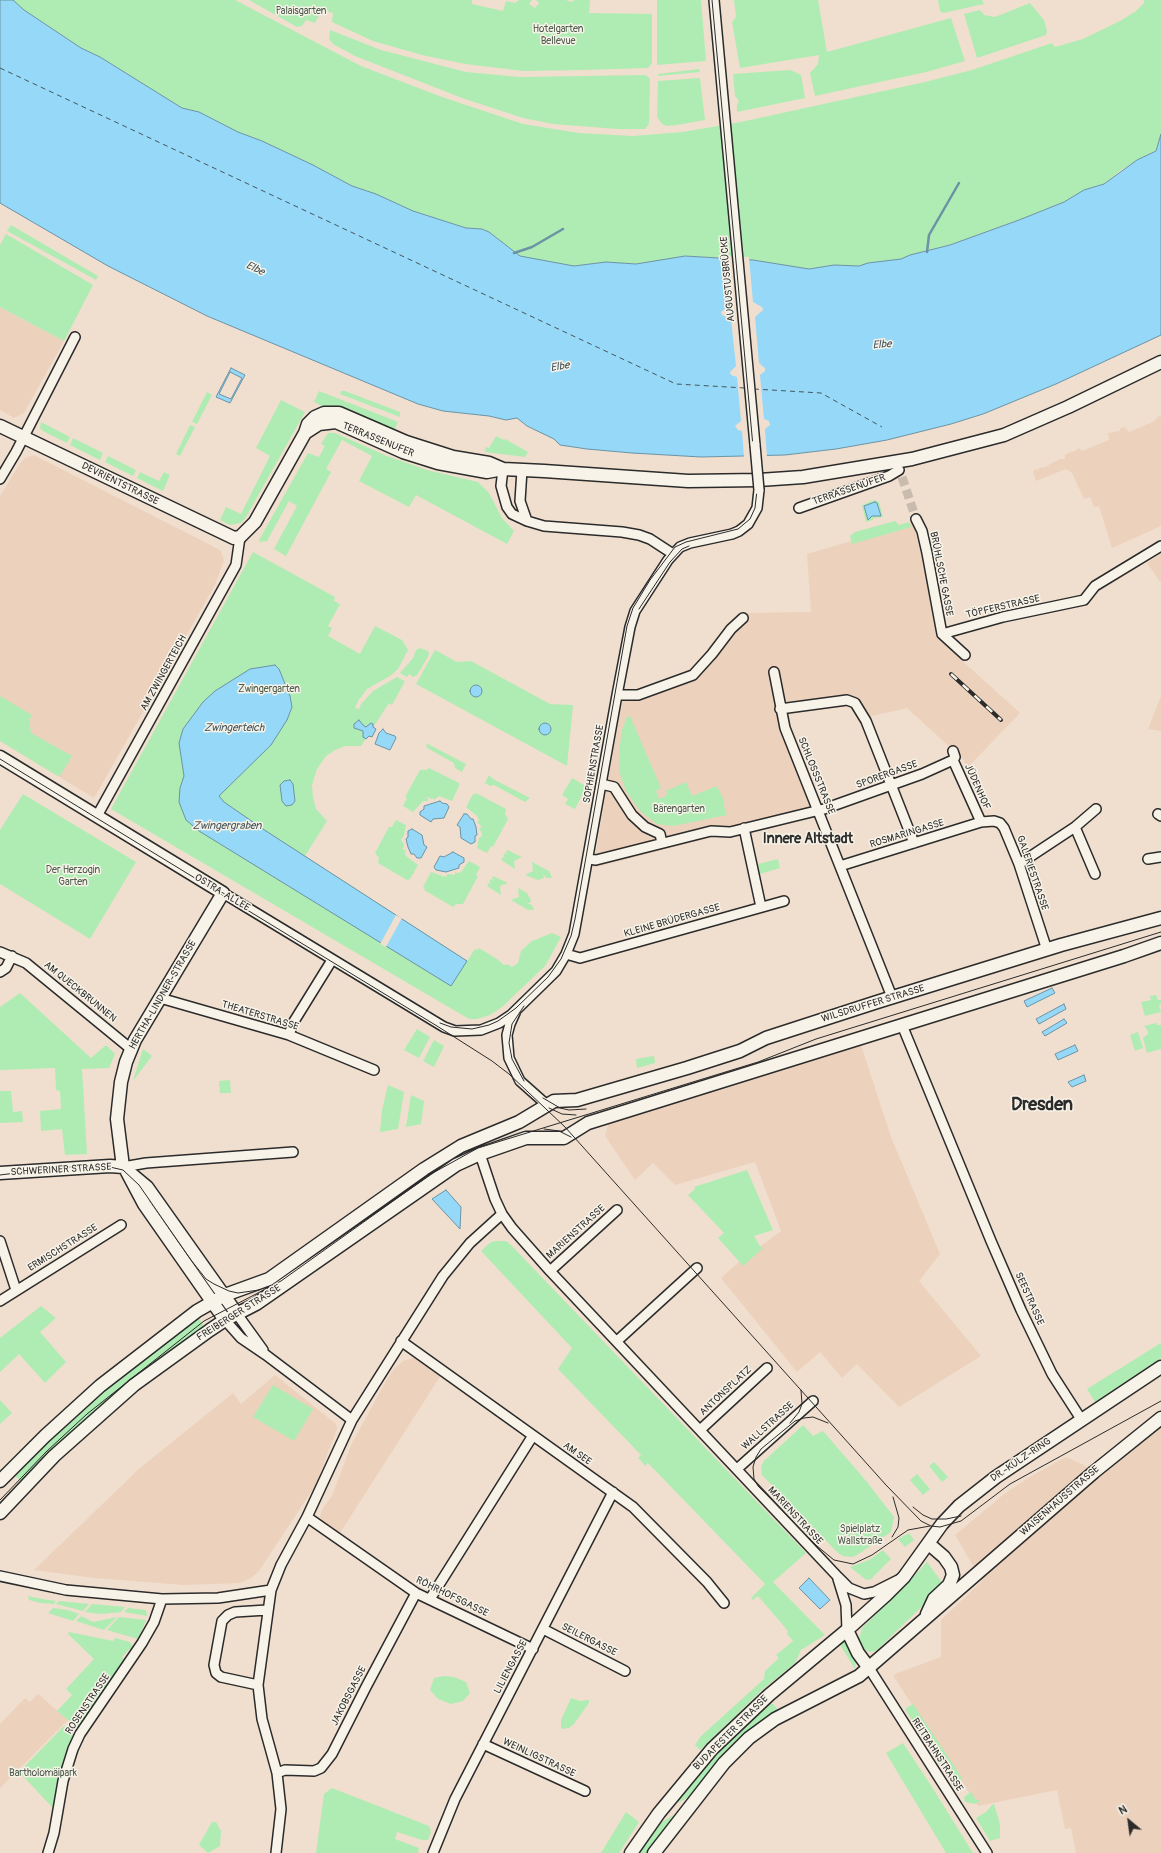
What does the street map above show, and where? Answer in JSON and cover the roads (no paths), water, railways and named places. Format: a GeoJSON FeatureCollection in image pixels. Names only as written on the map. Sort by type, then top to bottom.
{"type":"FeatureCollection","features":[{"type":"Feature","properties":{"kind":"street","name":"AUGUSTUSBRÜCKE"},"geometry":{"type":"LineString","coordinates":[[714,0],[759,490]]}},
{"type":"Feature","properties":{"kind":"street"},"geometry":{"type":"LineString","coordinates":[[0,479],[75,336]]}},
{"type":"Feature","properties":{"kind":"street","name":"TERRASSENUFER"},"geometry":{"type":"LineString","coordinates":[[799,508],[889,476],[899,470],[954,449],[1004,435],[1068,407],[1161,362]]}},
{"type":"Feature","properties":{"kind":"street","name":"TERRASSENUFER"},"geometry":{"type":"LineString","coordinates":[[240,537],[254,522],[305,433],[318,424],[336,422],[403,452],[438,462],[487,472],[503,470],[544,471],[675,481],[759,480],[842,472],[899,470]]}},
{"type":"Feature","properties":{"kind":"street","name":"DEVRIENTSTRASSE"},"geometry":{"type":"LineString","coordinates":[[0,426],[227,536],[240,537]]}},
{"type":"Feature","properties":{"kind":"street"},"geometry":{"type":"LineString","coordinates":[[503,470],[502,486],[507,507],[512,514],[527,522],[544,526],[622,532],[650,539],[673,554]]}},
{"type":"Feature","properties":{"kind":"street"},"geometry":{"type":"LineString","coordinates":[[522,470],[520,501],[527,522]]}},
{"type":"Feature","properties":{"kind":"street","name":"SOPHIENSTRASSE"},"geometry":{"type":"LineString","coordinates":[[444,1027],[455,1031],[481,1030],[499,1023],[522,1005],[550,977],[566,954],[578,920],[617,695],[630,627],[635,611],[642,597],[673,554],[685,544],[732,534],[745,528],[755,515],[758,505],[759,490]]}},
{"type":"Feature","properties":{"kind":"street","name":"BRÜHLSCHE GASSE"},"geometry":{"type":"LineString","coordinates":[[916,519],[922,531],[942,634]]}},
{"type":"Feature","properties":{"kind":"street","name":"AM ZWINGERTEICH"},"geometry":{"type":"LineString","coordinates":[[97,816],[236,564],[240,537]]}},
{"type":"Feature","properties":{"kind":"street","name":"TÖPFERSTRASSE"},"geometry":{"type":"LineString","coordinates":[[942,634],[1003,617],[1084,600],[1095,586],[1161,546]]}},
{"type":"Feature","properties":{"kind":"street"},"geometry":{"type":"LineString","coordinates":[[617,695],[638,695],[693,675],[712,654],[731,629],[743,618]]}},
{"type":"Feature","properties":{"kind":"street"},"geometry":{"type":"LineString","coordinates":[[942,634],[965,655]]}},
{"type":"Feature","properties":{"kind":"street","name":"SCHLOSSSTRASSE"},"geometry":{"type":"LineString","coordinates":[[774,672],[780,709],[785,728],[892,997]]}},
{"type":"Feature","properties":{"kind":"street"},"geometry":{"type":"LineString","coordinates":[[780,709],[847,700],[855,703],[866,721],[914,843]]}},
{"type":"Feature","properties":{"kind":"street","name":"SPORERGASSE"},"geometry":{"type":"LineString","coordinates":[[588,859],[596,860],[712,831],[730,832],[818,811],[891,785],[953,755]]}},
{"type":"Feature","properties":{"kind":"street","name":"JÜDENHOF"},"geometry":{"type":"LineString","coordinates":[[953,755],[981,822]]}},
{"type":"Feature","properties":{"kind":"street","name":"OSTRA-ALLEE"},"geometry":{"type":"LineString","coordinates":[[1,759],[444,1027]]}},
{"type":"Feature","properties":{"kind":"street"},"geometry":{"type":"LineString","coordinates":[[602,784],[614,787],[632,814],[645,826],[660,834],[662,843]]}},
{"type":"Feature","properties":{"kind":"street"},"geometry":{"type":"LineString","coordinates":[[1019,864],[1075,827],[1096,810]]}},
{"type":"Feature","properties":{"kind":"street","name":"GALERIESTRASSE"},"geometry":{"type":"LineString","coordinates":[[981,822],[994,821],[1004,828],[1019,864],[1047,950]]}},
{"type":"Feature","properties":{"kind":"street","name":"ROSMARINGASSE"},"geometry":{"type":"LineString","coordinates":[[840,866],[981,822]]}},
{"type":"Feature","properties":{"kind":"street"},"geometry":{"type":"LineString","coordinates":[[1075,827],[1095,874]]}},
{"type":"Feature","properties":{"kind":"street"},"geometry":{"type":"LineString","coordinates":[[744,828],[761,907]]}},
{"type":"Feature","properties":{"kind":"street"},"geometry":{"type":"LineString","coordinates":[[1148,859],[1161,857]]}},
{"type":"Feature","properties":{"kind":"street","name":"HERTHA-LINDNER-STRASSE"},"geometry":{"type":"LineString","coordinates":[[223,893],[131,1048],[126,1062],[118,1104],[117,1119],[125,1169],[144,1204],[211,1302],[241,1338],[352,1420]]}},
{"type":"Feature","properties":{"kind":"street","name":"KLEINE BRÜDERGASSE"},"geometry":{"type":"LineString","coordinates":[[566,954],[580,958],[784,901]]}},
{"type":"Feature","properties":{"kind":"street","name":"WILSDRUFFER STRASSE"},"geometry":{"type":"LineString","coordinates":[[547,1105],[558,1100],[577,1100],[740,1051],[766,1038],[892,997],[1047,950],[1161,918]]}},
{"type":"Feature","properties":{"kind":"street"},"geometry":{"type":"LineString","coordinates":[[902,1025],[1124,956],[1161,943]]}},
{"type":"Feature","properties":{"kind":"street","name":"AM QUECKBRUNNEN"},"geometry":{"type":"LineString","coordinates":[[0,952],[12,956],[41,975],[131,1048]]}},
{"type":"Feature","properties":{"kind":"street"},"geometry":{"type":"LineString","coordinates":[[0,972],[6,968],[12,956]]}},
{"type":"Feature","properties":{"kind":"street"},"geometry":{"type":"LineString","coordinates":[[289,1035],[294,1023],[332,960]]}},
{"type":"Feature","properties":{"kind":"street","name":"THEATERSTRASSE"},"geometry":{"type":"LineString","coordinates":[[160,998],[289,1035],[374,1070]]}},
{"type":"Feature","properties":{"kind":"street"},"geometry":{"type":"LineString","coordinates":[[522,1005],[514,1016],[508,1032],[507,1045],[509,1058],[520,1080],[547,1105]]}},
{"type":"Feature","properties":{"kind":"street","name":"FREIBERGER STRASSE"},"geometry":{"type":"LineString","coordinates":[[0,1513],[54,1456],[104,1410],[134,1385],[225,1320],[256,1304],[456,1165],[480,1154],[526,1138],[564,1138],[595,1121],[902,1025]]}},
{"type":"Feature","properties":{"kind":"street","name":"SEESTRASSE"},"geometry":{"type":"LineString","coordinates":[[902,1025],[991,1241],[1041,1352],[1057,1382],[1081,1419]]}},
{"type":"Feature","properties":{"kind":"street","name":"FREIBERGER STRASSE"},"geometry":{"type":"LineString","coordinates":[[0,1481],[45,1436],[100,1386],[211,1302],[225,1295],[268,1279],[446,1155],[475,1140],[519,1122],[547,1105]]}},
{"type":"Feature","properties":{"kind":"street"},"geometry":{"type":"LineString","coordinates":[[125,1169],[146,1163],[293,1152]]}},
{"type":"Feature","properties":{"kind":"street","name":"MARIENSTRASSE"},"geometry":{"type":"LineString","coordinates":[[480,1154],[502,1214],[550,1271],[849,1588],[864,1594],[874,1592],[904,1577]]}},
{"type":"Feature","properties":{"kind":"street","name":"SCHWERINER STRASSE"},"geometry":{"type":"LineString","coordinates":[[0,1173],[110,1166],[125,1169]]}},
{"type":"Feature","properties":{"kind":"street","name":"HERTHA-LINDNER-STRASSE"},"geometry":{"type":"LineString","coordinates":[[125,1169],[147,1187],[225,1295],[266,1355]]}},
{"type":"Feature","properties":{"kind":"street","name":"MARIENSTRASSE"},"geometry":{"type":"LineString","coordinates":[[550,1271],[617,1210]]}},
{"type":"Feature","properties":{"kind":"street"},"geometry":{"type":"LineString","coordinates":[[276,1853],[281,1808],[277,1773],[262,1719],[258,1685],[267,1610],[271,1590],[281,1565],[307,1518],[352,1420],[447,1271],[470,1243],[502,1214]]}},
{"type":"Feature","properties":{"kind":"street","name":"ERMISCHSTRASSE"},"geometry":{"type":"LineString","coordinates":[[0,1300],[121,1225]]}},
{"type":"Feature","properties":{"kind":"street"},"geometry":{"type":"LineString","coordinates":[[0,1241],[16,1290]]}},
{"type":"Feature","properties":{"kind":"street"},"geometry":{"type":"LineString","coordinates":[[617,1341],[697,1268]]}},
{"type":"Feature","properties":{"kind":"street","name":"AM SEE"},"geometry":{"type":"LineString","coordinates":[[401,1341],[532,1437],[633,1507],[707,1582],[724,1603]]}},
{"type":"Feature","properties":{"kind":"street","name":"DR.-KÜLZ-RING"},"geometry":{"type":"LineString","coordinates":[[904,1577],[951,1514],[971,1495],[1081,1419],[1161,1367]]}},
{"type":"Feature","properties":{"kind":"street","name":"ANTONSPLATZ"},"geometry":{"type":"LineString","coordinates":[[700,1430],[767,1368]]}},
{"type":"Feature","properties":{"kind":"street","name":"WALLSTRASSE"},"geometry":{"type":"LineString","coordinates":[[737,1469],[813,1401]]}},
{"type":"Feature","properties":{"kind":"street","name":"WAISENHAUSSTRASSE"},"geometry":{"type":"LineString","coordinates":[[925,1618],[1094,1472],[1161,1418]]}},
{"type":"Feature","properties":{"kind":"street"},"geometry":{"type":"LineString","coordinates":[[430,1599],[532,1437]]}},
{"type":"Feature","properties":{"kind":"street","name":"LILIENGASSE"},"geometry":{"type":"LineString","coordinates":[[433,1853],[456,1798],[613,1492]]}},
{"type":"Feature","properties":{"kind":"street","name":"RÖHRHOFSGASSE"},"geometry":{"type":"LineString","coordinates":[[307,1518],[416,1593],[533,1649]]}},
{"type":"Feature","properties":{"kind":"street"},"geometry":{"type":"LineString","coordinates":[[925,1618],[934,1599],[949,1584],[953,1575],[951,1567],[944,1557],[929,1544]]}},
{"type":"Feature","properties":{"kind":"street"},"geometry":{"type":"LineString","coordinates":[[0,1576],[66,1590],[162,1599],[218,1598],[271,1590]]}},
{"type":"Feature","properties":{"kind":"street","name":"MARIENSTRASSE"},"geometry":{"type":"LineString","coordinates":[[838,1577],[846,1605],[847,1630]]}},
{"type":"Feature","properties":{"kind":"street","name":"BUDAPESTER STRASSE"},"geometry":{"type":"LineString","coordinates":[[631,1853],[672,1796],[712,1749],[769,1695],[847,1630],[904,1577]]}},
{"type":"Feature","properties":{"kind":"street","name":"JAKOBSGASSE"},"geometry":{"type":"LineString","coordinates":[[277,1773],[285,1770],[314,1771],[321,1768],[332,1754],[416,1593]]}},
{"type":"Feature","properties":{"kind":"street","name":"ROSENSTRASSE"},"geometry":{"type":"LineString","coordinates":[[48,1853],[54,1833],[63,1781],[73,1749],[80,1734],[142,1643],[154,1622],[162,1599]]}},
{"type":"Feature","properties":{"kind":"street"},"geometry":{"type":"LineString","coordinates":[[258,1685],[221,1676],[216,1673],[214,1665],[222,1621],[228,1615],[235,1612],[267,1610]]}},
{"type":"Feature","properties":{"kind":"street","name":"BUDAPESTER STRASSE"},"geometry":{"type":"LineString","coordinates":[[654,1853],[724,1763],[749,1738],[775,1719],[855,1679],[925,1618]]}},
{"type":"Feature","properties":{"kind":"street","name":"SEILERGASSE"},"geometry":{"type":"LineString","coordinates":[[543,1629],[625,1671]]}},
{"type":"Feature","properties":{"kind":"street"},"geometry":{"type":"LineString","coordinates":[[847,1630],[858,1653],[869,1668]]}},
{"type":"Feature","properties":{"kind":"street","name":"REITBAHNSTRASSE"},"geometry":{"type":"LineString","coordinates":[[869,1668],[987,1853]]}},
{"type":"Feature","properties":{"kind":"street","name":"WEINLIGSTRASSE"},"geometry":{"type":"LineString","coordinates":[[483,1744],[585,1791]]}},
{"type":"Feature","properties":{"kind":"water","name":"Elbe"},"geometry":{"type":"Polygon","coordinates":[[[0,0],[13,0],[24,10],[81,48],[100,57],[182,108],[199,112],[238,132],[262,141],[313,165],[352,186],[376,194],[413,211],[466,228],[482,229],[489,232],[520,256],[574,266],[606,262],[636,264],[685,256],[753,260],[809,269],[834,265],[859,266],[868,263],[901,259],[910,255],[950,245],[1019,220],[1064,202],[1084,190],[1104,184],[1137,160],[1156,151],[1161,134],[1161,335],[1056,384],[983,414],[951,424],[887,440],[836,449],[785,455],[701,457],[632,453],[560,445],[554,439],[527,426],[517,418],[506,420],[489,416],[443,411],[418,404],[207,316],[108,266],[0,203],[0,0]]]}},
{"type":"Feature","properties":{"kind":"water"},"geometry":{"type":"Polygon","coordinates":[[[231,368],[245,375],[230,403],[216,397],[231,368]],[[230,372],[219,394],[231,399],[242,378],[230,372]]]}},
{"type":"Feature","properties":{"kind":"water"},"geometry":{"type":"Polygon","coordinates":[[[875,502],[877,503],[881,516],[872,516],[868,520],[864,506],[875,502]]]}},
{"type":"Feature","properties":{"kind":"water"},"geometry":{"type":"Polygon","coordinates":[[[275,665],[279,669],[290,696],[292,707],[287,720],[271,745],[219,796],[224,802],[266,831],[467,961],[451,986],[199,831],[186,820],[179,802],[180,788],[184,776],[179,743],[183,729],[203,702],[215,691],[250,669],[275,665]]]}},
{"type":"Feature","properties":{"kind":"water"},"geometry":{"type":"Polygon","coordinates":[[[474,685],[478,685],[482,691],[478,697],[474,697],[470,693],[470,689],[474,685]]]}},
{"type":"Feature","properties":{"kind":"water"},"geometry":{"type":"Polygon","coordinates":[[[359,720],[366,727],[371,723],[373,724],[373,727],[376,729],[372,737],[369,736],[366,739],[363,737],[363,731],[354,728],[354,724],[359,720]]]}},
{"type":"Feature","properties":{"kind":"water"},"geometry":{"type":"Polygon","coordinates":[[[543,723],[547,723],[551,729],[547,735],[543,735],[539,731],[539,727],[543,723]]]}},
{"type":"Feature","properties":{"kind":"water"},"geometry":{"type":"Polygon","coordinates":[[[383,729],[386,733],[395,736],[396,738],[390,750],[375,744],[379,733],[383,729]]]}},
{"type":"Feature","properties":{"kind":"water"},"geometry":{"type":"Polygon","coordinates":[[[290,780],[293,784],[295,801],[292,805],[286,806],[282,801],[280,785],[284,781],[290,780]]]}},
{"type":"Feature","properties":{"kind":"water"},"geometry":{"type":"Polygon","coordinates":[[[440,801],[447,804],[449,807],[444,818],[433,819],[431,822],[420,815],[420,812],[424,809],[424,806],[440,801]]]}},
{"type":"Feature","properties":{"kind":"water"},"geometry":{"type":"Polygon","coordinates":[[[464,814],[467,814],[471,819],[473,819],[476,827],[477,835],[475,836],[475,842],[471,844],[461,838],[460,827],[457,825],[464,814]]]}},
{"type":"Feature","properties":{"kind":"water"},"geometry":{"type":"Polygon","coordinates":[[[412,829],[422,835],[424,845],[427,847],[421,858],[417,858],[414,854],[411,854],[408,847],[406,839],[408,837],[408,831],[412,829]]]}},
{"type":"Feature","properties":{"kind":"water"},"geometry":{"type":"Polygon","coordinates":[[[453,852],[464,858],[464,862],[459,865],[459,868],[446,872],[436,870],[434,867],[440,856],[444,857],[453,852]]]}},
{"type":"Feature","properties":{"kind":"water"},"geometry":{"type":"Polygon","coordinates":[[[1052,988],[1055,993],[1027,1007],[1024,1001],[1052,988]]]}},
{"type":"Feature","properties":{"kind":"water"},"geometry":{"type":"Polygon","coordinates":[[[1064,1004],[1066,1009],[1039,1024],[1036,1019],[1064,1004]]]}},
{"type":"Feature","properties":{"kind":"water"},"geometry":{"type":"Polygon","coordinates":[[[1064,1019],[1067,1023],[1045,1036],[1042,1032],[1064,1019]]]}},
{"type":"Feature","properties":{"kind":"water"},"geometry":{"type":"Polygon","coordinates":[[[1075,1045],[1078,1051],[1058,1060],[1055,1054],[1075,1045]]]}},
{"type":"Feature","properties":{"kind":"water"},"geometry":{"type":"Polygon","coordinates":[[[1084,1075],[1086,1081],[1072,1087],[1068,1082],[1084,1075]]]}},
{"type":"Feature","properties":{"kind":"water"},"geometry":{"type":"Polygon","coordinates":[[[446,1190],[461,1207],[460,1229],[432,1199],[446,1190]]]}},
{"type":"Feature","properties":{"kind":"water"},"geometry":{"type":"Polygon","coordinates":[[[809,1578],[830,1600],[820,1609],[799,1588],[809,1578]]]}},
{"type":"Feature","properties":{"kind":"waterway"},"geometry":{"type":"LineString","coordinates":[[927,252],[929,235],[959,183]]}},
{"type":"Feature","properties":{"kind":"waterway"},"geometry":{"type":"LineString","coordinates":[[514,253],[532,247],[563,229]]}},
{"type":"Feature","properties":{"kind":"tunnel"},"geometry":{"type":"LineString","coordinates":[[902,477],[916,519]]}},
{"type":"Feature","properties":{"kind":"tram line"},"geometry":{"type":"LineString","coordinates":[[440,1023],[451,1027],[472,1029],[498,1021],[516,1008],[548,977],[561,959],[571,936],[575,919],[627,626],[633,608],[650,580],[675,547],[686,542],[738,529],[750,519],[755,508],[757,490],[712,0]]}},
{"type":"Feature","properties":{"kind":"tram line"},"geometry":{"type":"LineString","coordinates":[[639,609],[670,562],[682,549],[689,546]]}},
{"type":"Feature","properties":{"kind":"tram line"},"geometry":{"type":"LineString","coordinates":[[0,759],[437,1026],[492,1061],[509,1074],[565,1127],[886,1485],[921,1521],[931,1526],[940,1527],[961,1521],[1010,1484],[1161,1401]]}},
{"type":"Feature","properties":{"kind":"tram line"},"geometry":{"type":"LineString","coordinates":[[0,1500],[47,1451],[87,1414],[204,1321],[281,1281],[431,1174],[478,1148],[758,1062],[816,1039],[1161,932]]}},
{"type":"Feature","properties":{"kind":"tram line"},"geometry":{"type":"LineString","coordinates":[[524,1006],[512,1024],[509,1043],[512,1059],[524,1081]]}},
{"type":"Feature","properties":{"kind":"tram line"},"geometry":{"type":"LineString","coordinates":[[543,1098],[560,1108],[569,1110],[586,1109]]}},
{"type":"Feature","properties":{"kind":"tram line"},"geometry":{"type":"LineString","coordinates":[[549,1108],[562,1114],[576,1115]]}},
{"type":"Feature","properties":{"kind":"tram line"},"geometry":{"type":"LineString","coordinates":[[544,1129],[559,1131],[571,1137]]}},
{"type":"Feature","properties":{"kind":"tram line"},"geometry":{"type":"LineString","coordinates":[[0,1175],[55,1168],[101,1165],[123,1170],[139,1185],[206,1279],[229,1291],[238,1293],[259,1290]]}},
{"type":"Feature","properties":{"kind":"tram line"},"geometry":{"type":"LineString","coordinates":[[790,1423],[799,1412],[802,1404],[801,1390]]}},
{"type":"Feature","properties":{"kind":"tram line"},"geometry":{"type":"LineString","coordinates":[[828,1423],[813,1417],[795,1421],[761,1449],[756,1457],[753,1467],[754,1479],[758,1486],[817,1546],[834,1560],[853,1564],[872,1555],[908,1530],[930,1526]]}},
{"type":"Feature","properties":{"kind":"tram line"},"geometry":{"type":"LineString","coordinates":[[892,1537],[898,1527],[899,1518],[893,1497]]}},
{"type":"Feature","properties":{"kind":"tram line"},"geometry":{"type":"LineString","coordinates":[[913,1507],[923,1515],[932,1519],[946,1519],[961,1516]]}},
{"type":"Feature","properties":{"kind":"railway"},"geometry":{"type":"LineString","coordinates":[[951,674],[1001,720]]}},
{"type":"Feature","properties":{"kind":"district","name":"Innere Altstadt"},"geometry":{"type":"Point","coordinates":[808,839]}},
{"type":"Feature","properties":{"kind":"district","name":"Dresden"},"geometry":{"type":"Point","coordinates":[1042,1105]}},
{"type":"Feature","properties":{"kind":"park label","name":"Palaisgarten"},"geometry":{"type":"Point","coordinates":[301,11]}},
{"type":"Feature","properties":{"kind":"park label","name":"Hotelgarten Bellevue"},"geometry":{"type":"Point","coordinates":[558,34]}},
{"type":"Feature","properties":{"kind":"park label","name":"Zwingergarten"},"geometry":{"type":"Point","coordinates":[269,689]}},
{"type":"Feature","properties":{"kind":"park label","name":"Bärengarten"},"geometry":{"type":"Point","coordinates":[679,809]}},
{"type":"Feature","properties":{"kind":"park label","name":"Der Herzogin Garten"},"geometry":{"type":"Point","coordinates":[73,876]}},
{"type":"Feature","properties":{"kind":"park label","name":"Spielplatz Wallstraße"},"geometry":{"type":"Point","coordinates":[860,1534]}},
{"type":"Feature","properties":{"kind":"park label","name":"Bartholomäipark"},"geometry":{"type":"Point","coordinates":[43,1773]}},
{"type":"Feature","properties":{"kind":"water label","name":"Zwingerteich"},"geometry":{"type":"Point","coordinates":[234,728]}},
{"type":"Feature","properties":{"kind":"water label","name":"Zwingergraben"},"geometry":{"type":"Point","coordinates":[227,826]}}]}
